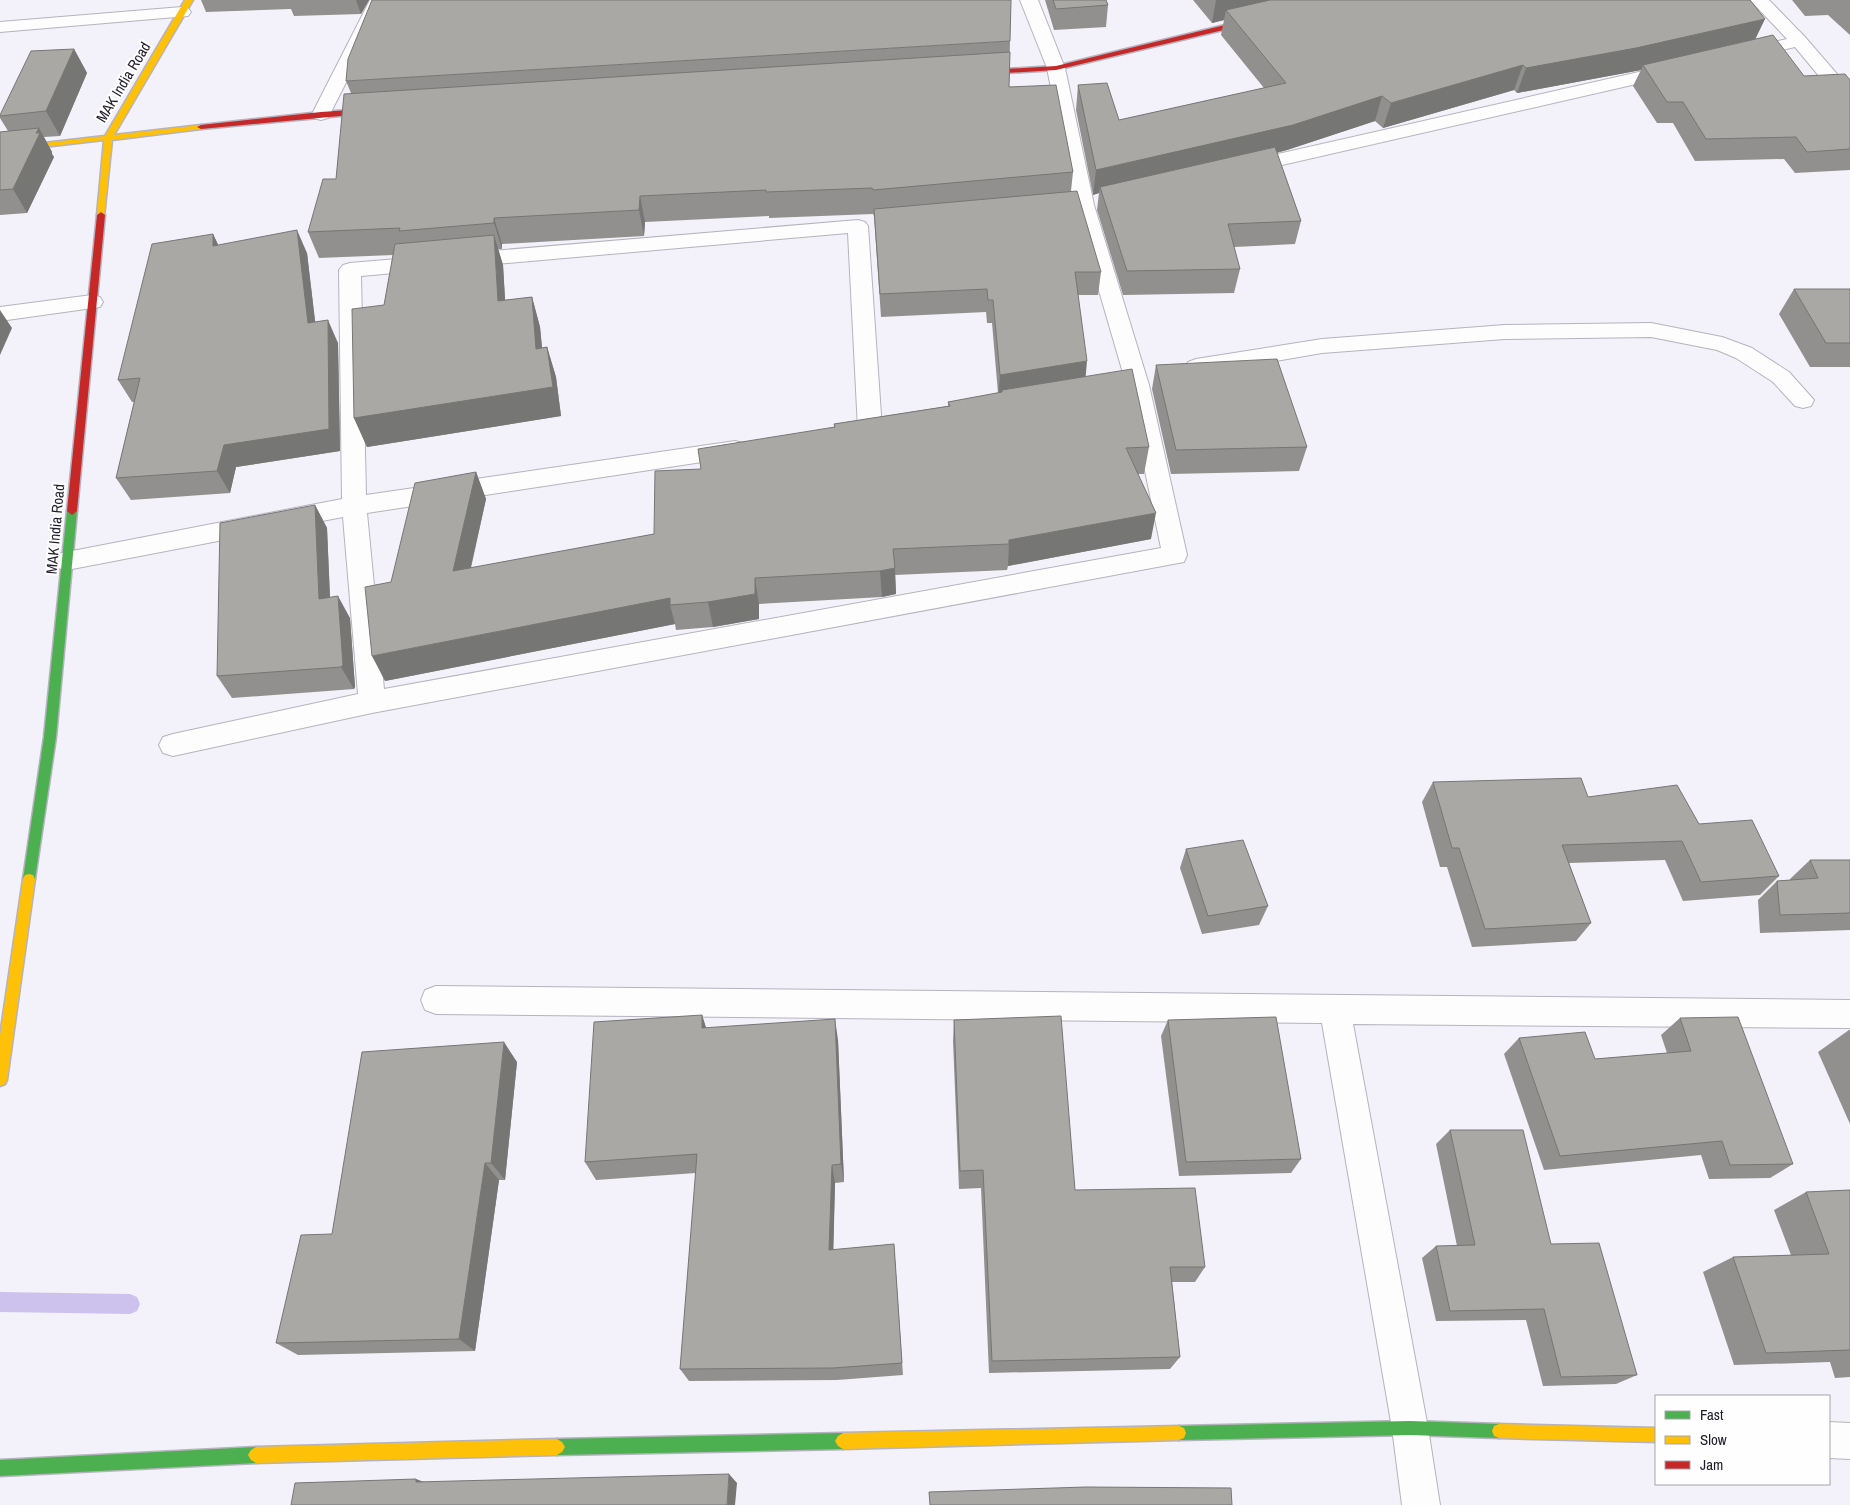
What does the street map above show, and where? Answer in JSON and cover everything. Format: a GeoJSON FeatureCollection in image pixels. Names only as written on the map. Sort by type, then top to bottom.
{"type":"FeatureCollection","features":[{"type":"Feature","properties":{"kind":"street"},"geometry":{"type":"LineString","coordinates":[[321,114],[379,0]]}},
{"type":"Feature","properties":{"kind":"street"},"geometry":{"type":"LineString","coordinates":[[173,745],[372,702],[1175,554],[1151,377],[1084,204],[1056,68],[1029,0]]}},
{"type":"Feature","properties":{"kind":"street"},"geometry":{"type":"LineString","coordinates":[[1759,0],[1800,41],[1850,101]]}},
{"type":"Feature","properties":{"kind":"street"},"geometry":{"type":"LineString","coordinates":[[0,27],[186,6]]}},
{"type":"Feature","properties":{"kind":"street","name":"MAK India Road"},"geometry":{"type":"LineString","coordinates":[[0,1080],[50,737],[108,138],[186,6]]}},
{"type":"Feature","properties":{"kind":"street"},"geometry":{"type":"LineString","coordinates":[[956,74],[1056,68],[1269,16]]}},
{"type":"Feature","properties":{"kind":"street"},"geometry":{"type":"LineString","coordinates":[[1732,57],[1800,41]]}},
{"type":"Feature","properties":{"kind":"street"},"geometry":{"type":"LineString","coordinates":[[1229,172],[1693,66]]}},
{"type":"Feature","properties":{"kind":"street"},"geometry":{"type":"LineString","coordinates":[[0,150],[321,114],[390,110]]}},
{"type":"Feature","properties":{"kind":"street"},"geometry":{"type":"LineString","coordinates":[[372,702],[354,506],[350,270],[868,225],[869,429]]}},
{"type":"Feature","properties":{"kind":"street"},"geometry":{"type":"LineString","coordinates":[[0,314],[92,302]]}},
{"type":"Feature","properties":{"kind":"street"},"geometry":{"type":"LineString","coordinates":[[1080,395],[1151,377],[1322,346],[1505,332],[1651,330],[1722,344],[1744,354],[1781,377],[1803,400]]}},
{"type":"Feature","properties":{"kind":"street"},"geometry":{"type":"LineString","coordinates":[[67,561],[354,506],[753,447]]}},
{"type":"Feature","properties":{"kind":"street"},"geometry":{"type":"LineString","coordinates":[[436,1000],[1850,1014]]}},
{"type":"Feature","properties":{"kind":"street"},"geometry":{"type":"LineString","coordinates":[[1335,1009],[1422,1505]]}},
{"type":"Feature","properties":{"kind":"street"},"geometry":{"type":"LineString","coordinates":[[0,1468],[272,1454],[1410,1428],[1655,1435]]}},
{"type":"Feature","properties":{"kind":"street"},"geometry":{"type":"LineString","coordinates":[[1830,1440],[1850,1441]]}},
{"type":"Feature","properties":{"kind":"building"},"geometry":{"type":"Polygon","coordinates":[[[372,0],[1011,0],[1010,41],[346,81],[348,59],[372,0]]]}},
{"type":"Feature","properties":{"kind":"building"},"geometry":{"type":"Polygon","coordinates":[[[1053,0],[1106,0],[1108,5],[1056,9],[1053,0]]]}},
{"type":"Feature","properties":{"kind":"building"},"geometry":{"type":"Polygon","coordinates":[[[1270,0],[1750,0],[1765,19],[1636,48],[1526,68],[1523,65],[1391,103],[1382,96],[1293,125],[1096,170],[1078,85],[1107,83],[1119,120],[1286,83],[1226,10],[1270,0]]]}},
{"type":"Feature","properties":{"kind":"building"},"geometry":{"type":"Polygon","coordinates":[[[1773,35],[1804,76],[1845,74],[1850,80],[1850,149],[1807,152],[1796,137],[1706,139],[1683,102],[1667,102],[1643,65],[1773,35]]]}},
{"type":"Feature","properties":{"kind":"building"},"geometry":{"type":"Polygon","coordinates":[[[74,49],[46,111],[0,116],[31,51],[74,49]]]}},
{"type":"Feature","properties":{"kind":"building"},"geometry":{"type":"Polygon","coordinates":[[[1010,52],[1009,87],[1056,85],[1073,172],[873,190],[872,188],[766,192],[766,190],[640,196],[639,210],[494,218],[494,223],[399,231],[400,228],[308,232],[323,179],[336,179],[344,94],[1010,52]]]}},
{"type":"Feature","properties":{"kind":"building"},"geometry":{"type":"Polygon","coordinates":[[[39,128],[36,133],[40,133],[13,189],[0,190],[0,132],[39,128]]]}},
{"type":"Feature","properties":{"kind":"building"},"geometry":{"type":"Polygon","coordinates":[[[1275,147],[1301,221],[1228,224],[1240,269],[1127,271],[1100,187],[1275,147]]]}},
{"type":"Feature","properties":{"kind":"building"},"geometry":{"type":"Polygon","coordinates":[[[1077,191],[1101,272],[1075,272],[1087,361],[1000,375],[993,300],[988,300],[987,289],[880,294],[874,209],[1077,191]]]}},
{"type":"Feature","properties":{"kind":"building"},"geometry":{"type":"Polygon","coordinates":[[[297,230],[308,323],[328,320],[329,429],[224,445],[217,471],[116,478],[140,378],[118,380],[152,244],[213,234],[213,246],[297,230]]]}},
{"type":"Feature","properties":{"kind":"building"},"geometry":{"type":"Polygon","coordinates":[[[494,235],[498,301],[532,297],[536,349],[547,347],[553,387],[354,418],[352,309],[384,305],[395,244],[494,235]]]}},
{"type":"Feature","properties":{"kind":"building"},"geometry":{"type":"Polygon","coordinates":[[[1794,289],[1850,289],[1850,343],[1826,343],[1794,289]]]}},
{"type":"Feature","properties":{"kind":"building"},"geometry":{"type":"Polygon","coordinates":[[[1277,359],[1307,447],[1176,450],[1156,365],[1277,359]]]}},
{"type":"Feature","properties":{"kind":"building"},"geometry":{"type":"Polygon","coordinates":[[[1132,369],[1149,447],[1126,448],[1156,513],[1009,540],[1009,544],[893,549],[895,568],[880,571],[755,578],[755,594],[708,602],[670,605],[670,598],[372,656],[365,587],[391,582],[415,483],[476,472],[453,571],[654,534],[655,471],[701,469],[698,449],[835,427],[834,424],[950,406],[948,402],[1002,392],[1002,390],[1132,369]]]}},
{"type":"Feature","properties":{"kind":"building"},"geometry":{"type":"Polygon","coordinates":[[[315,505],[319,599],[338,596],[343,665],[341,667],[217,676],[220,523],[315,505]]]}},
{"type":"Feature","properties":{"kind":"building"},"geometry":{"type":"Polygon","coordinates":[[[1581,778],[1588,797],[1677,785],[1699,824],[1752,820],[1779,876],[1701,882],[1682,841],[1562,845],[1591,923],[1485,929],[1459,848],[1452,848],[1433,782],[1581,778]]]}},
{"type":"Feature","properties":{"kind":"building"},"geometry":{"type":"Polygon","coordinates":[[[1243,840],[1268,906],[1208,916],[1186,849],[1243,840]]]}},
{"type":"Feature","properties":{"kind":"building"},"geometry":{"type":"Polygon","coordinates":[[[1810,860],[1850,860],[1850,913],[1780,915],[1777,881],[1818,878],[1810,860]]]}},
{"type":"Feature","properties":{"kind":"building"},"geometry":{"type":"Polygon","coordinates":[[[702,1015],[702,1028],[835,1019],[841,1164],[832,1165],[829,1250],[894,1244],[902,1363],[833,1368],[680,1369],[697,1154],[585,1162],[594,1022],[702,1015]]]}},
{"type":"Feature","properties":{"kind":"building"},"geometry":{"type":"Polygon","coordinates":[[[1061,1016],[1075,1190],[1195,1188],[1205,1267],[1170,1267],[1180,1357],[992,1361],[983,1170],[960,1171],[954,1020],[1061,1016]]]}},
{"type":"Feature","properties":{"kind":"building"},"geometry":{"type":"Polygon","coordinates":[[[1276,1017],[1301,1159],[1186,1162],[1168,1020],[1276,1017]]]}},
{"type":"Feature","properties":{"kind":"building"},"geometry":{"type":"Polygon","coordinates":[[[1738,1017],[1793,1164],[1730,1165],[1722,1141],[1560,1156],[1519,1038],[1585,1032],[1595,1059],[1691,1051],[1680,1018],[1738,1017]]]}},
{"type":"Feature","properties":{"kind":"building"},"geometry":{"type":"Polygon","coordinates":[[[504,1042],[491,1163],[485,1163],[459,1339],[276,1343],[301,1235],[332,1234],[362,1052],[504,1042]]]}},
{"type":"Feature","properties":{"kind":"building"},"geometry":{"type":"Polygon","coordinates":[[[1450,1130],[1523,1130],[1551,1244],[1599,1243],[1637,1375],[1561,1377],[1544,1309],[1450,1311],[1436,1246],[1475,1245],[1450,1130]]]}},
{"type":"Feature","properties":{"kind":"building"},"geometry":{"type":"Polygon","coordinates":[[[1850,1190],[1850,1350],[1766,1353],[1733,1257],[1829,1254],[1806,1192],[1850,1190]]]}},
{"type":"Feature","properties":{"kind":"building"},"geometry":{"type":"Polygon","coordinates":[[[729,1474],[727,1505],[291,1505],[295,1483],[416,1479],[416,1482],[729,1474]]]}},
{"type":"Feature","properties":{"kind":"building"},"geometry":{"type":"Polygon","coordinates":[[[1086,1487],[1231,1488],[1232,1505],[930,1505],[929,1492],[1086,1487]]]}},
{"type":"Feature","properties":{"kind":"waterway"},"geometry":{"type":"LineString","coordinates":[[0,1302],[130,1304]]}},
{"type":"Feature","properties":{"kind":"traffic: fast"},"geometry":{"type":"LineString","coordinates":[[29,879],[50,737],[72,511]]}},
{"type":"Feature","properties":{"kind":"traffic: fast"},"geometry":{"type":"LineString","coordinates":[[1179,1433],[1410,1428],[1499,1431]]}},
{"type":"Feature","properties":{"kind":"traffic: fast"},"geometry":{"type":"LineString","coordinates":[[557,1447],[843,1441]]}},
{"type":"Feature","properties":{"kind":"traffic: fast"},"geometry":{"type":"LineString","coordinates":[[0,1468],[256,1455]]}},
{"type":"Feature","properties":{"kind":"traffic: slow"},"geometry":{"type":"LineString","coordinates":[[101,215],[108,138],[189,0]]}},
{"type":"Feature","properties":{"kind":"traffic: slow"},"geometry":{"type":"LineString","coordinates":[[0,150],[201,127]]}},
{"type":"Feature","properties":{"kind":"traffic: slow"},"geometry":{"type":"LineString","coordinates":[[0,1080],[29,879]]}},
{"type":"Feature","properties":{"kind":"traffic: slow"},"geometry":{"type":"LineString","coordinates":[[1499,1431],[1655,1435]]}},
{"type":"Feature","properties":{"kind":"traffic: slow"},"geometry":{"type":"LineString","coordinates":[[843,1441],[1179,1433]]}},
{"type":"Feature","properties":{"kind":"traffic: slow"},"geometry":{"type":"LineString","coordinates":[[256,1455],[557,1447]]}},
{"type":"Feature","properties":{"kind":"traffic: jam"},"geometry":{"type":"LineString","coordinates":[[972,73],[1056,68],[1258,19]]}},
{"type":"Feature","properties":{"kind":"traffic: jam"},"geometry":{"type":"LineString","coordinates":[[201,127],[321,114],[380,110]]}},
{"type":"Feature","properties":{"kind":"traffic: jam"},"geometry":{"type":"LineString","coordinates":[[72,511],[101,215]]}}]}
